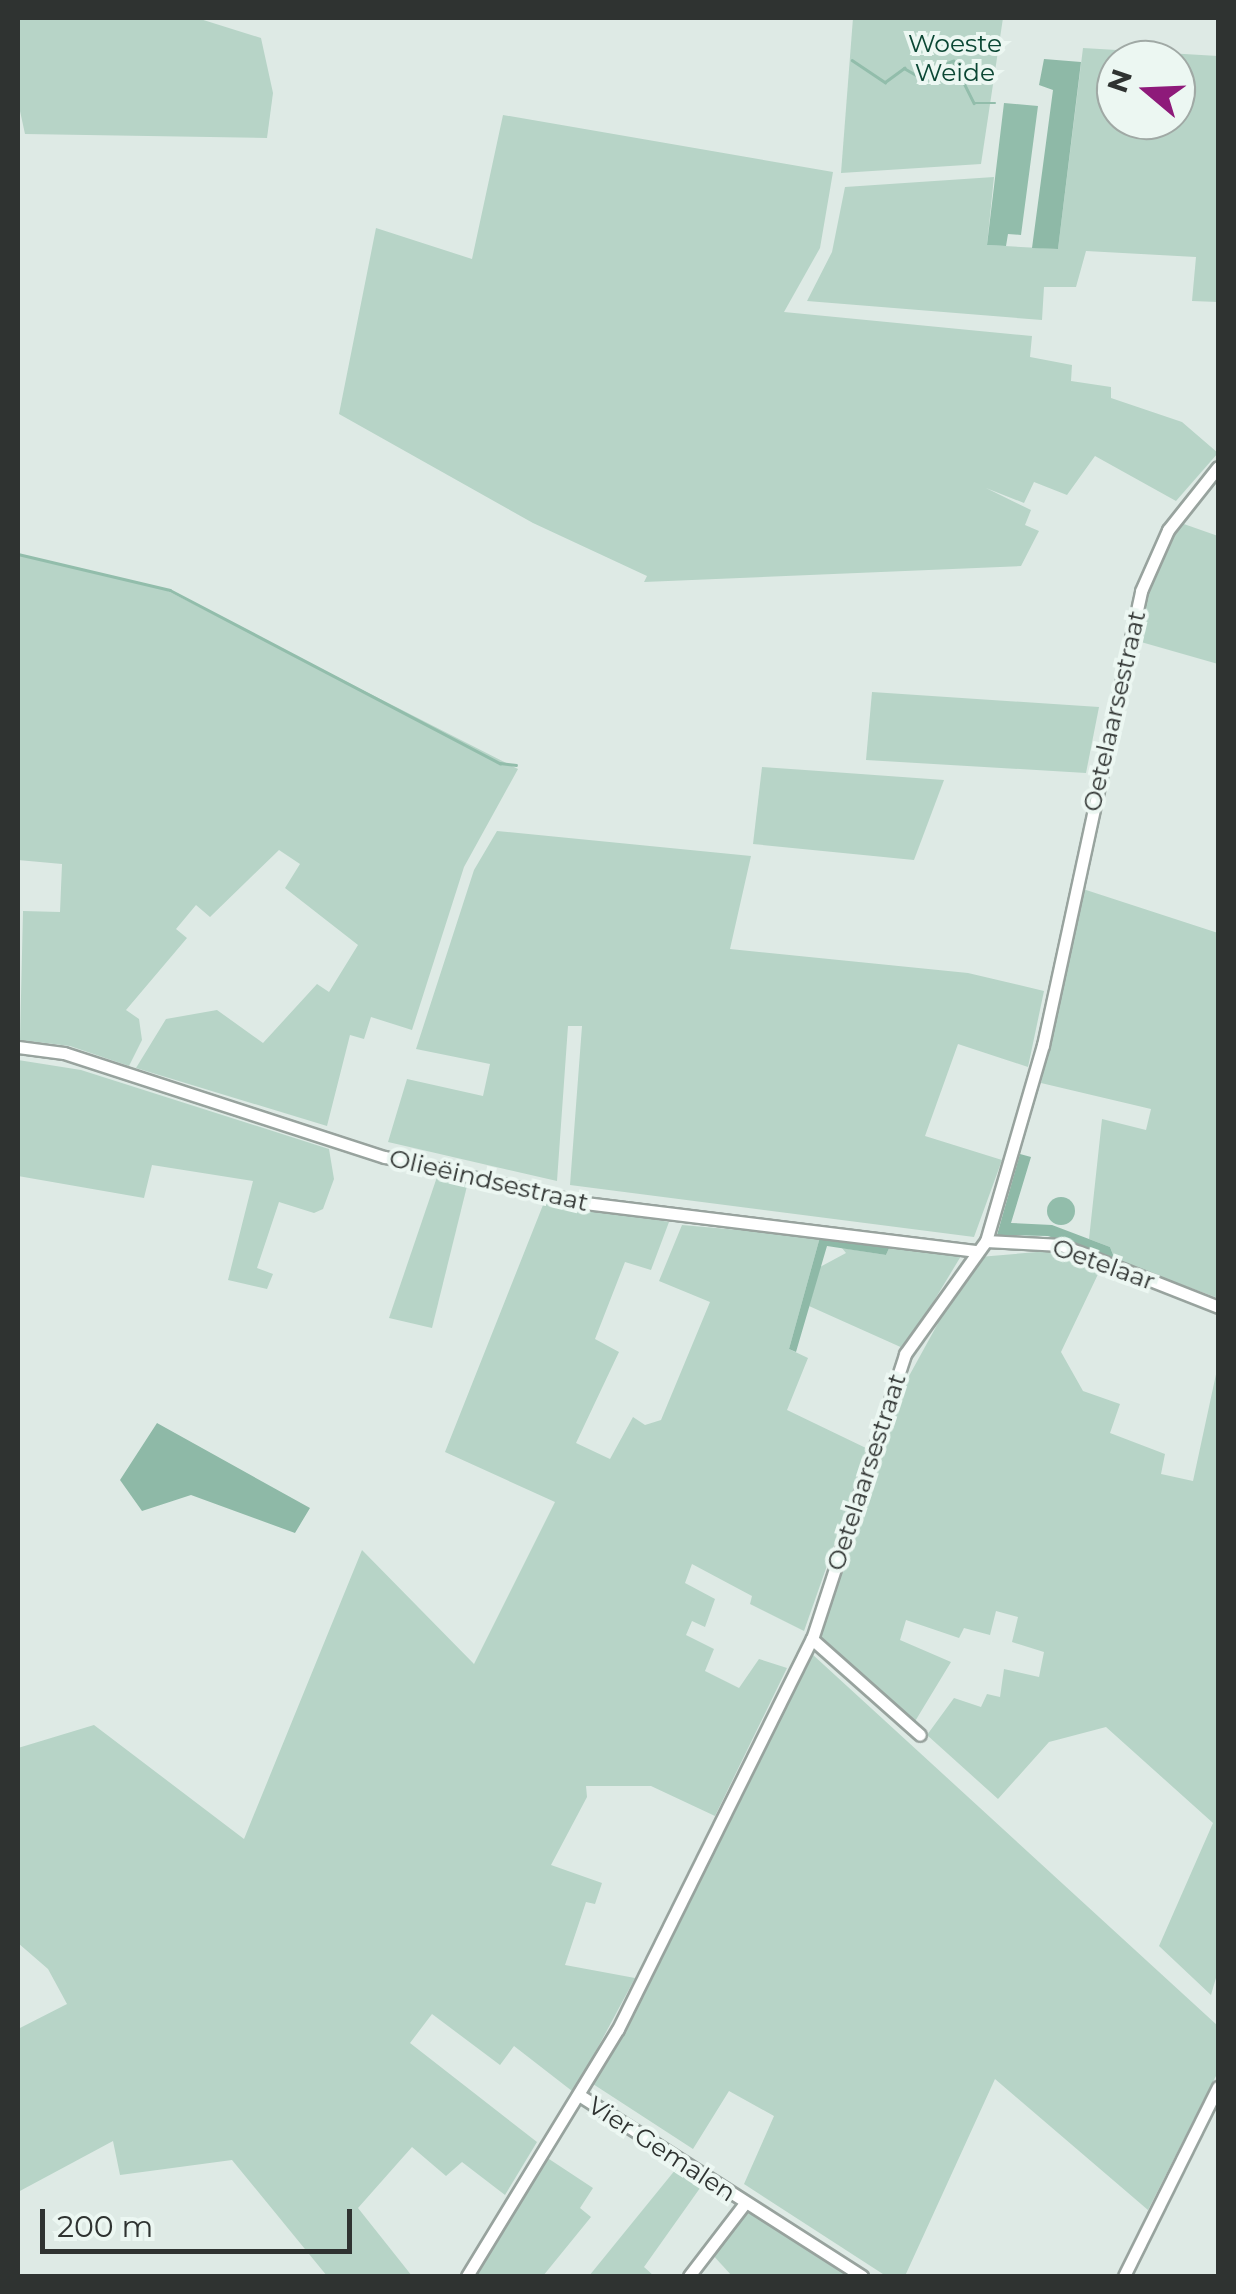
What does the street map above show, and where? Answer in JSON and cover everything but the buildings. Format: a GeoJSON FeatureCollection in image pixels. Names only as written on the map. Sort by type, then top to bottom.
{"type":"FeatureCollection","features":[{"type":"Feature","properties":{"kind":"street","name":"Oetelaarsestraat"},"geometry":{"type":"LineString","coordinates":[[467,2276],[618,2029],[812,1639],[889,1390],[975,1251],[986,1242],[1043,1045],[1141,592],[1168,530],[1218,467]]}},
{"type":"Feature","properties":{"kind":"street","name":"Olieëindsestraat"},"geometry":{"type":"LineString","coordinates":[[18,1047],[64,1053],[385,1156],[586,1203],[975,1251]]}},
{"type":"Feature","properties":{"kind":"street","name":"Oetelaar"},"geometry":{"type":"LineString","coordinates":[[986,1242],[1030,1238],[1061,1245],[1218,1307]]}},
{"type":"Feature","properties":{"kind":"street"},"geometry":{"type":"LineString","coordinates":[[812,1639],[920,1735]]}},
{"type":"Feature","properties":{"kind":"street"},"geometry":{"type":"LineString","coordinates":[[1124,2276],[1218,2087]]}},
{"type":"Feature","properties":{"kind":"street","name":"Vier Gemalen"},"geometry":{"type":"LineString","coordinates":[[579,2094],[862,2276]]}},
{"type":"Feature","properties":{"kind":"street","name":"Vier Gemalen"},"geometry":{"type":"LineString","coordinates":[[689,2276],[746,2203]]}},
{"type":"Feature","properties":{"kind":"green space"},"geometry":{"type":"Polygon","coordinates":[[[18,18],[197,18],[261,38],[273,93],[267,138],[25,134],[18,102],[18,18]]]}},
{"type":"Feature","properties":{"kind":"green space","name":"Woeste Weide"},"geometry":{"type":"Polygon","coordinates":[[[853,18],[1003,18],[981,164],[841,173],[853,18]]]}},
{"type":"Feature","properties":{"kind":"green space"},"geometry":{"type":"Polygon","coordinates":[[[1083,48],[1096,49],[1096,140],[1196,140],[1196,55],[1218,56],[1218,302],[1192,301],[1196,257],[1086,251],[1076,287],[1044,287],[1042,320],[807,301],[832,252],[845,187],[994,177],[987,245],[1058,249],[1083,48]]]}},
{"type":"Feature","properties":{"kind":"green space"},"geometry":{"type":"Polygon","coordinates":[[[503,115],[833,172],[820,248],[784,312],[1032,336],[1030,357],[1072,365],[1071,381],[1111,387],[1111,398],[1182,422],[1218,453],[1176,501],[1095,456],[1067,495],[1034,482],[1024,503],[986,488],[1031,510],[1025,525],[1039,531],[1021,566],[644,582],[647,576],[533,523],[339,414],[376,228],[472,259],[503,115]]]}},
{"type":"Feature","properties":{"kind":"green space"},"geometry":{"type":"Polygon","coordinates":[[[1181,523],[1218,536],[1218,664],[1134,640],[1158,565],[1181,523]]]}},
{"type":"Feature","properties":{"kind":"green space"},"geometry":{"type":"Polygon","coordinates":[[[18,554],[164,589],[518,769],[464,867],[412,1030],[371,1017],[364,1039],[350,1035],[327,1126],[136,1068],[166,1019],[217,1010],[263,1043],[317,984],[329,992],[358,945],[285,888],[300,864],[279,850],[210,917],[196,905],[176,929],[187,938],[126,1010],[139,1019],[142,1040],[129,1066],[70,1046],[20,1040],[23,911],[60,912],[62,864],[18,860],[18,554]]]}},
{"type":"Feature","properties":{"kind":"green space"},"geometry":{"type":"Polygon","coordinates":[[[872,692],[1099,707],[1086,773],[866,760],[872,692]]]}},
{"type":"Feature","properties":{"kind":"green space"},"geometry":{"type":"Polygon","coordinates":[[[762,767],[944,780],[914,860],[753,844],[762,767]]]}},
{"type":"Feature","properties":{"kind":"green space"},"geometry":{"type":"Polygon","coordinates":[[[497,831],[751,856],[730,949],[968,973],[1044,991],[1028,1067],[958,1044],[925,1136],[1002,1160],[974,1237],[570,1185],[582,1026],[568,1026],[557,1181],[388,1142],[407,1079],[483,1096],[490,1064],[416,1049],[474,870],[497,831]]]}},
{"type":"Feature","properties":{"kind":"green space"},"geometry":{"type":"Polygon","coordinates":[[[1083,889],[1218,933],[1218,1298],[1115,1260],[1110,1247],[1089,1239],[1102,1119],[1146,1130],[1151,1109],[1041,1083],[1083,889]]]}},
{"type":"Feature","properties":{"kind":"green space"},"geometry":{"type":"Polygon","coordinates":[[[18,1060],[81,1070],[329,1149],[334,1179],[323,1209],[314,1213],[279,1202],[257,1268],[273,1274],[267,1289],[228,1280],[253,1181],[152,1165],[144,1198],[18,1176],[18,1060]]]}},
{"type":"Feature","properties":{"kind":"green space"},"geometry":{"type":"Polygon","coordinates":[[[438,1174],[468,1182],[432,1328],[389,1318],[438,1174]]]}},
{"type":"Feature","properties":{"kind":"green space"},"geometry":{"type":"Polygon","coordinates":[[[545,1200],[669,1222],[651,1270],[625,1262],[595,1339],[619,1352],[576,1443],[610,1459],[633,1417],[645,1425],[661,1420],[710,1302],[659,1281],[682,1225],[820,1237],[789,1349],[808,1358],[787,1410],[868,1449],[804,1631],[750,1604],[752,1596],[692,1564],[685,1583],[715,1599],[705,1627],[692,1621],[686,1635],[714,1649],[705,1671],[739,1688],[759,1659],[787,1668],[715,1816],[651,1786],[586,1786],[587,1797],[551,1865],[602,1883],[595,1904],[586,1902],[565,1965],[635,1978],[572,2091],[514,2046],[500,2065],[432,2014],[410,2043],[537,2142],[505,2195],[462,2162],[446,2176],[412,2147],[358,2208],[412,2276],[327,2276],[232,2160],[120,2175],[113,2141],[18,2192],[18,2029],[67,2004],[48,1969],[18,1943],[18,1748],[94,1725],[244,1839],[362,1550],[474,1664],[555,1502],[445,1452],[545,1200]]]}},
{"type":"Feature","properties":{"kind":"green space"},"geometry":{"type":"Polygon","coordinates":[[[890,1246],[961,1256],[905,1349],[809,1306],[820,1267],[846,1253],[842,1248],[886,1255],[890,1246]]]}},
{"type":"Feature","properties":{"kind":"green space"},"geometry":{"type":"Polygon","coordinates":[[[1049,1251],[1100,1270],[1061,1352],[1083,1391],[1120,1404],[1110,1433],[1165,1454],[1161,1474],[1193,1481],[1218,1365],[1218,1971],[1211,1995],[1159,1946],[1213,1823],[1106,1727],[1049,1742],[998,1799],[927,1735],[954,1698],[981,1707],[987,1694],[1000,1697],[1004,1669],[1039,1677],[1044,1652],[1012,1642],[1018,1617],[996,1611],[990,1635],[964,1628],[959,1638],[906,1620],[900,1640],[951,1662],[914,1723],[819,1635],[909,1376],[942,1316],[979,1257],[1049,1251]]]}},
{"type":"Feature","properties":{"kind":"green space"},"geometry":{"type":"Polygon","coordinates":[[[812,1654],[1218,2026],[1218,2072],[1148,2210],[995,2079],[905,2276],[886,2276],[744,2184],[774,2116],[729,2091],[693,2149],[593,2084],[812,1654]]]}},
{"type":"Feature","properties":{"kind":"green space"},"geometry":{"type":"Polygon","coordinates":[[[546,2157],[593,2188],[580,2208],[591,2217],[543,2276],[474,2276],[546,2157]]]}},
{"type":"Feature","properties":{"kind":"green space"},"geometry":{"type":"Polygon","coordinates":[[[680,2164],[705,2181],[644,2267],[654,2276],[589,2276],[680,2164]]]}},
{"type":"Feature","properties":{"kind":"green space"},"geometry":{"type":"Polygon","coordinates":[[[745,2209],[850,2276],[732,2276],[711,2253],[745,2209]]]}},
{"type":"Feature","properties":{"kind":"shaded area"},"geometry":{"type":"Polygon","coordinates":[[[1044,59],[1081,62],[1058,249],[1032,248],[1053,90],[1039,85],[1044,59]]]}},
{"type":"Feature","properties":{"kind":"shaded area"},"geometry":{"type":"Polygon","coordinates":[[[1004,103],[1038,106],[1021,235],[1008,234],[1006,246],[987,245],[1004,103]]]}},
{"type":"Feature","properties":{"kind":"shaded area"},"geometry":{"type":"Polygon","coordinates":[[[1020,1154],[1031,1157],[1011,1223],[1052,1225],[1110,1247],[1115,1260],[1048,1236],[997,1235],[1020,1154]]]}},
{"type":"Feature","properties":{"kind":"shaded area"},"geometry":{"type":"Polygon","coordinates":[[[1061,1197],[1071,1201],[1075,1211],[1071,1221],[1061,1225],[1051,1221],[1047,1211],[1051,1201],[1061,1197]]]}},
{"type":"Feature","properties":{"kind":"shaded area"},"geometry":{"type":"Polygon","coordinates":[[[820,1237],[890,1246],[886,1255],[827,1246],[796,1352],[789,1349],[820,1237]]]}},
{"type":"Feature","properties":{"kind":"shaded area"},"geometry":{"type":"Polygon","coordinates":[[[157,1423],[310,1508],[295,1533],[191,1495],[142,1511],[120,1480],[157,1423]]]}},
{"type":"Feature","properties":{"kind":"waterway"},"geometry":{"type":"LineString","coordinates":[[852,60],[885,82],[904,68],[916,75],[953,61],[974,103],[995,103]]}},
{"type":"Feature","properties":{"kind":"waterway"},"geometry":{"type":"LineString","coordinates":[[18,554],[170,590],[500,763],[516,765]]}}]}
